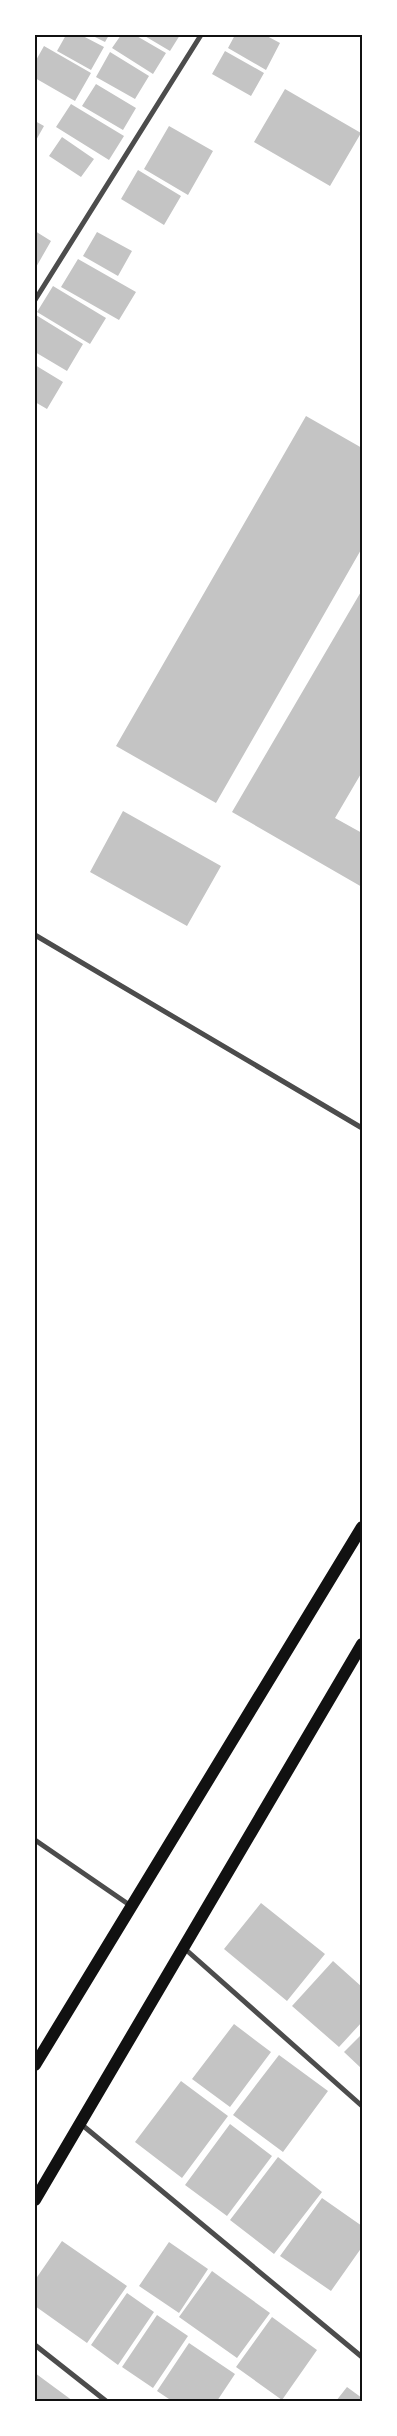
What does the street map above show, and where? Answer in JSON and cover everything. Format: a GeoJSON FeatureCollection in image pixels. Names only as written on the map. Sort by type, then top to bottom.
{"type":"FeatureCollection","features":[{"type":"Feature","properties":{"kind":"main road"},"geometry":{"type":"LineString","coordinates":[[35,2065],[362,1527]]}},
{"type":"Feature","properties":{"kind":"main road"},"geometry":{"type":"LineString","coordinates":[[35,2200],[362,1644]]}},
{"type":"Feature","properties":{"kind":"street"},"geometry":{"type":"LineString","coordinates":[[35,300],[201,35]]}},
{"type":"Feature","properties":{"kind":"street"},"geometry":{"type":"LineString","coordinates":[[35,935],[362,1128]]}},
{"type":"Feature","properties":{"kind":"street"},"geometry":{"type":"LineString","coordinates":[[35,1840],[131,1906]]}},
{"type":"Feature","properties":{"kind":"street"},"geometry":{"type":"LineString","coordinates":[[183,1947],[362,2106]]}},
{"type":"Feature","properties":{"kind":"street"},"geometry":{"type":"LineString","coordinates":[[81,2124],[362,2357]]}},
{"type":"Feature","properties":{"kind":"street"},"geometry":{"type":"LineString","coordinates":[[35,2345],[106,2401]]}},
{"type":"Feature","properties":{"kind":"building"},"geometry":{"type":"Polygon","coordinates":[[[66,35],[81,35],[104,47],[91,70],[57,51],[66,35]]]}},
{"type":"Feature","properties":{"kind":"building"},"geometry":{"type":"Polygon","coordinates":[[[91,35],[109,35],[105,42],[91,35]]]}},
{"type":"Feature","properties":{"kind":"building"},"geometry":{"type":"Polygon","coordinates":[[[121,35],[135,35],[166,53],[153,74],[112,48],[121,35]]]}},
{"type":"Feature","properties":{"kind":"building"},"geometry":{"type":"Polygon","coordinates":[[[143,35],[180,35],[170,51],[143,35]]]}},
{"type":"Feature","properties":{"kind":"building"},"geometry":{"type":"Polygon","coordinates":[[[235,35],[265,35],[280,43],[266,70],[228,48],[235,35]]]}},
{"type":"Feature","properties":{"kind":"building"},"geometry":{"type":"Polygon","coordinates":[[[44,46],[91,73],[75,101],[35,78],[35,62],[44,46]]]}},
{"type":"Feature","properties":{"kind":"building"},"geometry":{"type":"Polygon","coordinates":[[[225,51],[264,73],[251,96],[212,74],[225,51]]]}},
{"type":"Feature","properties":{"kind":"building"},"geometry":{"type":"Polygon","coordinates":[[[110,52],[149,76],[135,99],[96,77],[110,52]]]}},
{"type":"Feature","properties":{"kind":"building"},"geometry":{"type":"Polygon","coordinates":[[[96,84],[136,108],[123,130],[82,106],[96,84]]]}},
{"type":"Feature","properties":{"kind":"building"},"geometry":{"type":"Polygon","coordinates":[[[285,89],[361,133],[330,186],[254,142],[285,89]]]}},
{"type":"Feature","properties":{"kind":"building"},"geometry":{"type":"Polygon","coordinates":[[[71,104],[124,136],[109,160],[56,127],[71,104]]]}},
{"type":"Feature","properties":{"kind":"building"},"geometry":{"type":"Polygon","coordinates":[[[35,121],[44,126],[35,142],[35,121]]]}},
{"type":"Feature","properties":{"kind":"building"},"geometry":{"type":"Polygon","coordinates":[[[169,126],[213,151],[188,195],[144,169],[169,126]]]}},
{"type":"Feature","properties":{"kind":"building"},"geometry":{"type":"Polygon","coordinates":[[[62,137],[94,159],[81,177],[49,156],[62,137]]]}},
{"type":"Feature","properties":{"kind":"building"},"geometry":{"type":"Polygon","coordinates":[[[138,170],[181,196],[164,225],[121,199],[138,170]]]}},
{"type":"Feature","properties":{"kind":"building"},"geometry":{"type":"Polygon","coordinates":[[[35,231],[51,241],[35,269],[35,231]]]}},
{"type":"Feature","properties":{"kind":"building"},"geometry":{"type":"Polygon","coordinates":[[[97,232],[132,251],[118,276],[83,256],[97,232]]]}},
{"type":"Feature","properties":{"kind":"building"},"geometry":{"type":"Polygon","coordinates":[[[78,259],[136,292],[119,320],[61,287],[78,259]]]}},
{"type":"Feature","properties":{"kind":"building"},"geometry":{"type":"Polygon","coordinates":[[[53,286],[106,318],[90,344],[37,312],[53,286]]]}},
{"type":"Feature","properties":{"kind":"building"},"geometry":{"type":"Polygon","coordinates":[[[36,315],[83,344],[67,371],[35,352],[36,315]]]}},
{"type":"Feature","properties":{"kind":"building"},"geometry":{"type":"Polygon","coordinates":[[[35,365],[63,382],[47,409],[35,402],[35,365]]]}},
{"type":"Feature","properties":{"kind":"building"},"geometry":{"type":"Polygon","coordinates":[[[306,416],[362,448],[362,548],[216,803],[116,746],[306,416]]]}},
{"type":"Feature","properties":{"kind":"building"},"geometry":{"type":"Polygon","coordinates":[[[362,590],[362,772],[335,818],[362,833],[362,887],[232,812],[362,590]]]}},
{"type":"Feature","properties":{"kind":"building"},"geometry":{"type":"Polygon","coordinates":[[[123,811],[221,866],[187,926],[90,872],[123,811]]]}},
{"type":"Feature","properties":{"kind":"building"},"geometry":{"type":"Polygon","coordinates":[[[261,1903],[325,1954],[287,2001],[224,1949],[261,1903]]]}},
{"type":"Feature","properties":{"kind":"building"},"geometry":{"type":"Polygon","coordinates":[[[333,1961],[362,1987],[362,2022],[339,2047],[292,2006],[333,1961]]]}},
{"type":"Feature","properties":{"kind":"building"},"geometry":{"type":"Polygon","coordinates":[[[234,2024],[271,2052],[230,2107],[192,2079],[234,2024]]]}},
{"type":"Feature","properties":{"kind":"building"},"geometry":{"type":"Polygon","coordinates":[[[362,2034],[362,2069],[344,2052],[362,2034]]]}},
{"type":"Feature","properties":{"kind":"building"},"geometry":{"type":"Polygon","coordinates":[[[279,2055],[328,2091],[283,2152],[233,2115],[279,2055]]]}},
{"type":"Feature","properties":{"kind":"building"},"geometry":{"type":"Polygon","coordinates":[[[181,2081],[228,2116],[182,2178],[135,2142],[181,2081]]]}},
{"type":"Feature","properties":{"kind":"building"},"geometry":{"type":"Polygon","coordinates":[[[230,2124],[272,2156],[227,2216],[185,2185],[230,2124]]]}},
{"type":"Feature","properties":{"kind":"building"},"geometry":{"type":"Polygon","coordinates":[[[278,2157],[322,2192],[274,2254],[230,2220],[278,2157]]]}},
{"type":"Feature","properties":{"kind":"building"},"geometry":{"type":"Polygon","coordinates":[[[322,2198],[362,2226],[362,2247],[331,2291],[280,2256],[322,2198]]]}},
{"type":"Feature","properties":{"kind":"building"},"geometry":{"type":"Polygon","coordinates":[[[62,2241],[127,2286],[87,2343],[35,2306],[35,2280],[62,2241]]]}},
{"type":"Feature","properties":{"kind":"building"},"geometry":{"type":"Polygon","coordinates":[[[169,2242],[208,2269],[179,2313],[139,2286],[169,2242]]]}},
{"type":"Feature","properties":{"kind":"building"},"geometry":{"type":"Polygon","coordinates":[[[212,2271],[270,2313],[237,2358],[179,2317],[212,2271]]]}},
{"type":"Feature","properties":{"kind":"building"},"geometry":{"type":"Polygon","coordinates":[[[127,2293],[154,2312],[118,2365],[91,2345],[127,2293]]]}},
{"type":"Feature","properties":{"kind":"building"},"geometry":{"type":"Polygon","coordinates":[[[157,2315],[188,2336],[153,2388],[122,2367],[157,2315]]]}},
{"type":"Feature","properties":{"kind":"building"},"geometry":{"type":"Polygon","coordinates":[[[272,2317],[317,2350],[282,2400],[236,2367],[272,2317]]]}},
{"type":"Feature","properties":{"kind":"building"},"geometry":{"type":"Polygon","coordinates":[[[189,2343],[235,2374],[217,2401],[172,2401],[157,2391],[189,2343]]]}},
{"type":"Feature","properties":{"kind":"building"},"geometry":{"type":"Polygon","coordinates":[[[35,2373],[73,2401],[35,2401],[35,2373]]]}},
{"type":"Feature","properties":{"kind":"building"},"geometry":{"type":"Polygon","coordinates":[[[347,2387],[362,2398],[362,2401],[336,2401],[347,2387]]]}}]}
